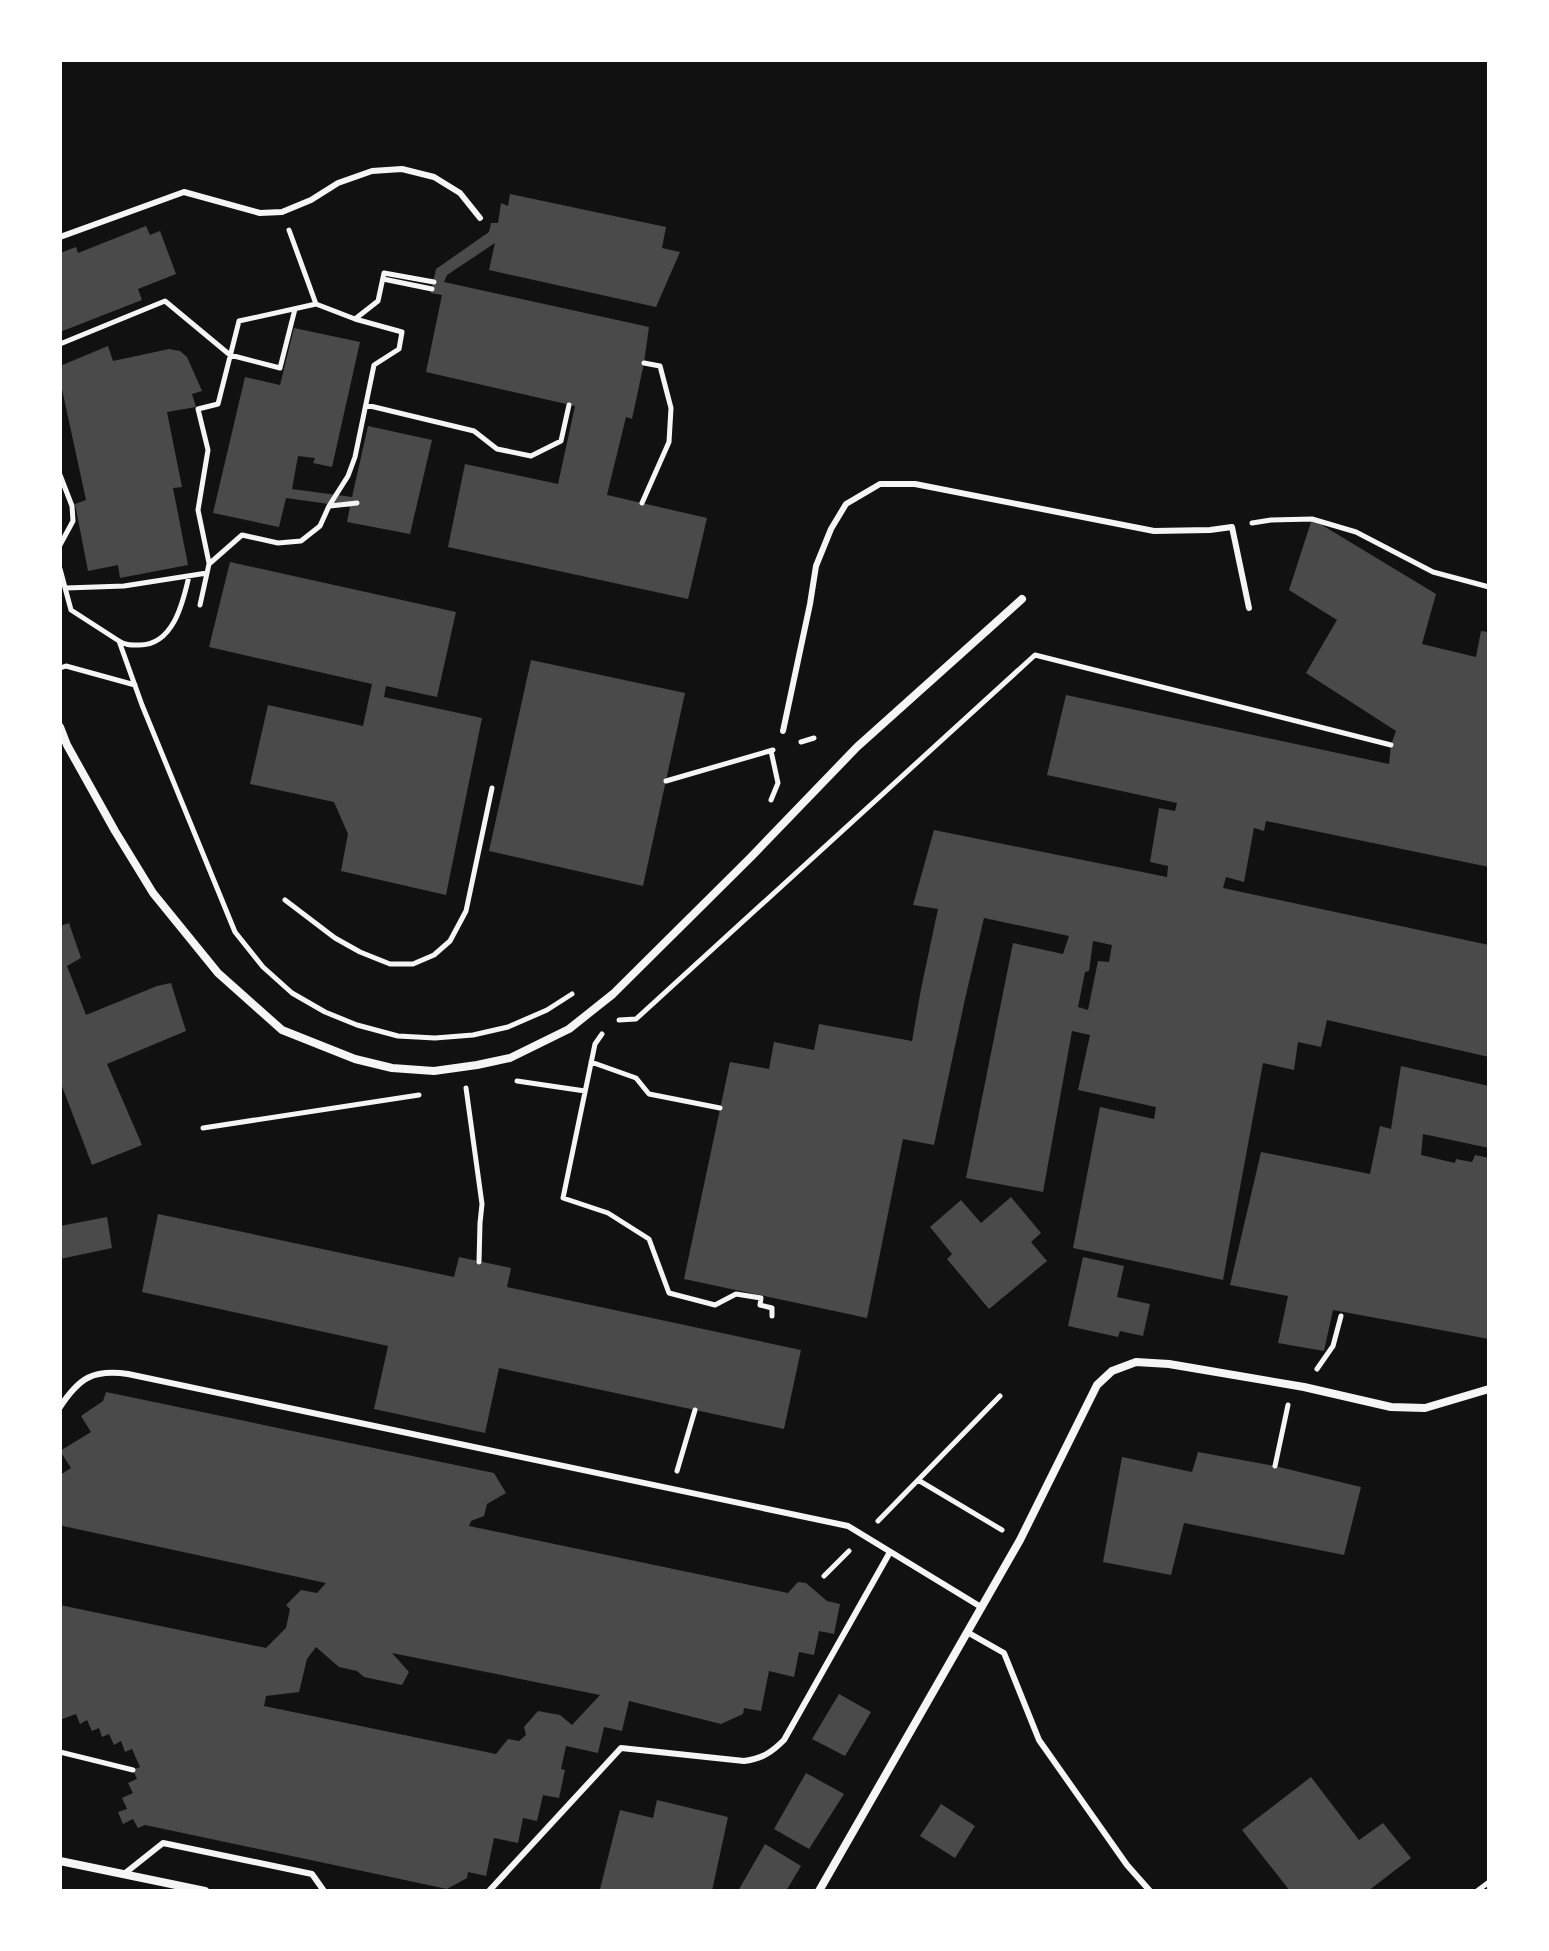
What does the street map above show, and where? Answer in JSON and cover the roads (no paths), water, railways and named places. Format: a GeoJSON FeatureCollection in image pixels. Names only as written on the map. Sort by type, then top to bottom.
{"type":"FeatureCollection","features":[{"type":"Feature","properties":{"kind":"street"},"geometry":{"type":"LineString","coordinates":[[60,727],[64,747],[153,893],[218,973],[282,1030],[355,1059],[392,1068],[434,1071],[510,1058],[569,1029],[613,994],[857,747],[1022,599]]}},
{"type":"Feature","properties":{"kind":"street"},"geometry":{"type":"LineString","coordinates":[[819,1891],[1020,1540],[1097,1385],[1112,1371],[1136,1362],[1169,1364],[1304,1387],[1402,1408],[1425,1408],[1489,1389]]}},
{"type":"Feature","properties":{"kind":"street"},"geometry":{"type":"LineString","coordinates":[[60,1861],[205,1891]]}},
{"type":"Feature","properties":{"kind":"lane"},"geometry":{"type":"LineString","coordinates":[[60,237],[184,192],[260,213],[282,212],[311,200],[338,183],[372,171],[402,169],[434,177],[460,193],[480,218]]}},
{"type":"Feature","properties":{"kind":"lane"},"geometry":{"type":"LineString","coordinates":[[783,731],[816,566],[831,529],[846,504],[880,484],[915,484],[1154,531],[1232,527],[1249,608]]}},
{"type":"Feature","properties":{"kind":"lane"},"geometry":{"type":"LineString","coordinates":[[60,1407],[74,1386],[109,1371],[848,1526],[981,1607]]}},
{"type":"Feature","properties":{"kind":"lane"},"geometry":{"type":"LineString","coordinates":[[489,1891],[621,1748],[744,1761],[759,1759],[773,1751],[784,1740],[890,1552]]}},
{"type":"Feature","properties":{"kind":"lane"},"geometry":{"type":"LineString","coordinates":[[967,1632],[1004,1653],[1039,1740],[1127,1865],[1150,1891]]}},
{"type":"Feature","properties":{"kind":"lane"},"geometry":{"type":"LineString","coordinates":[[124,1874],[163,1843],[312,1874],[324,1891]]}}]}
